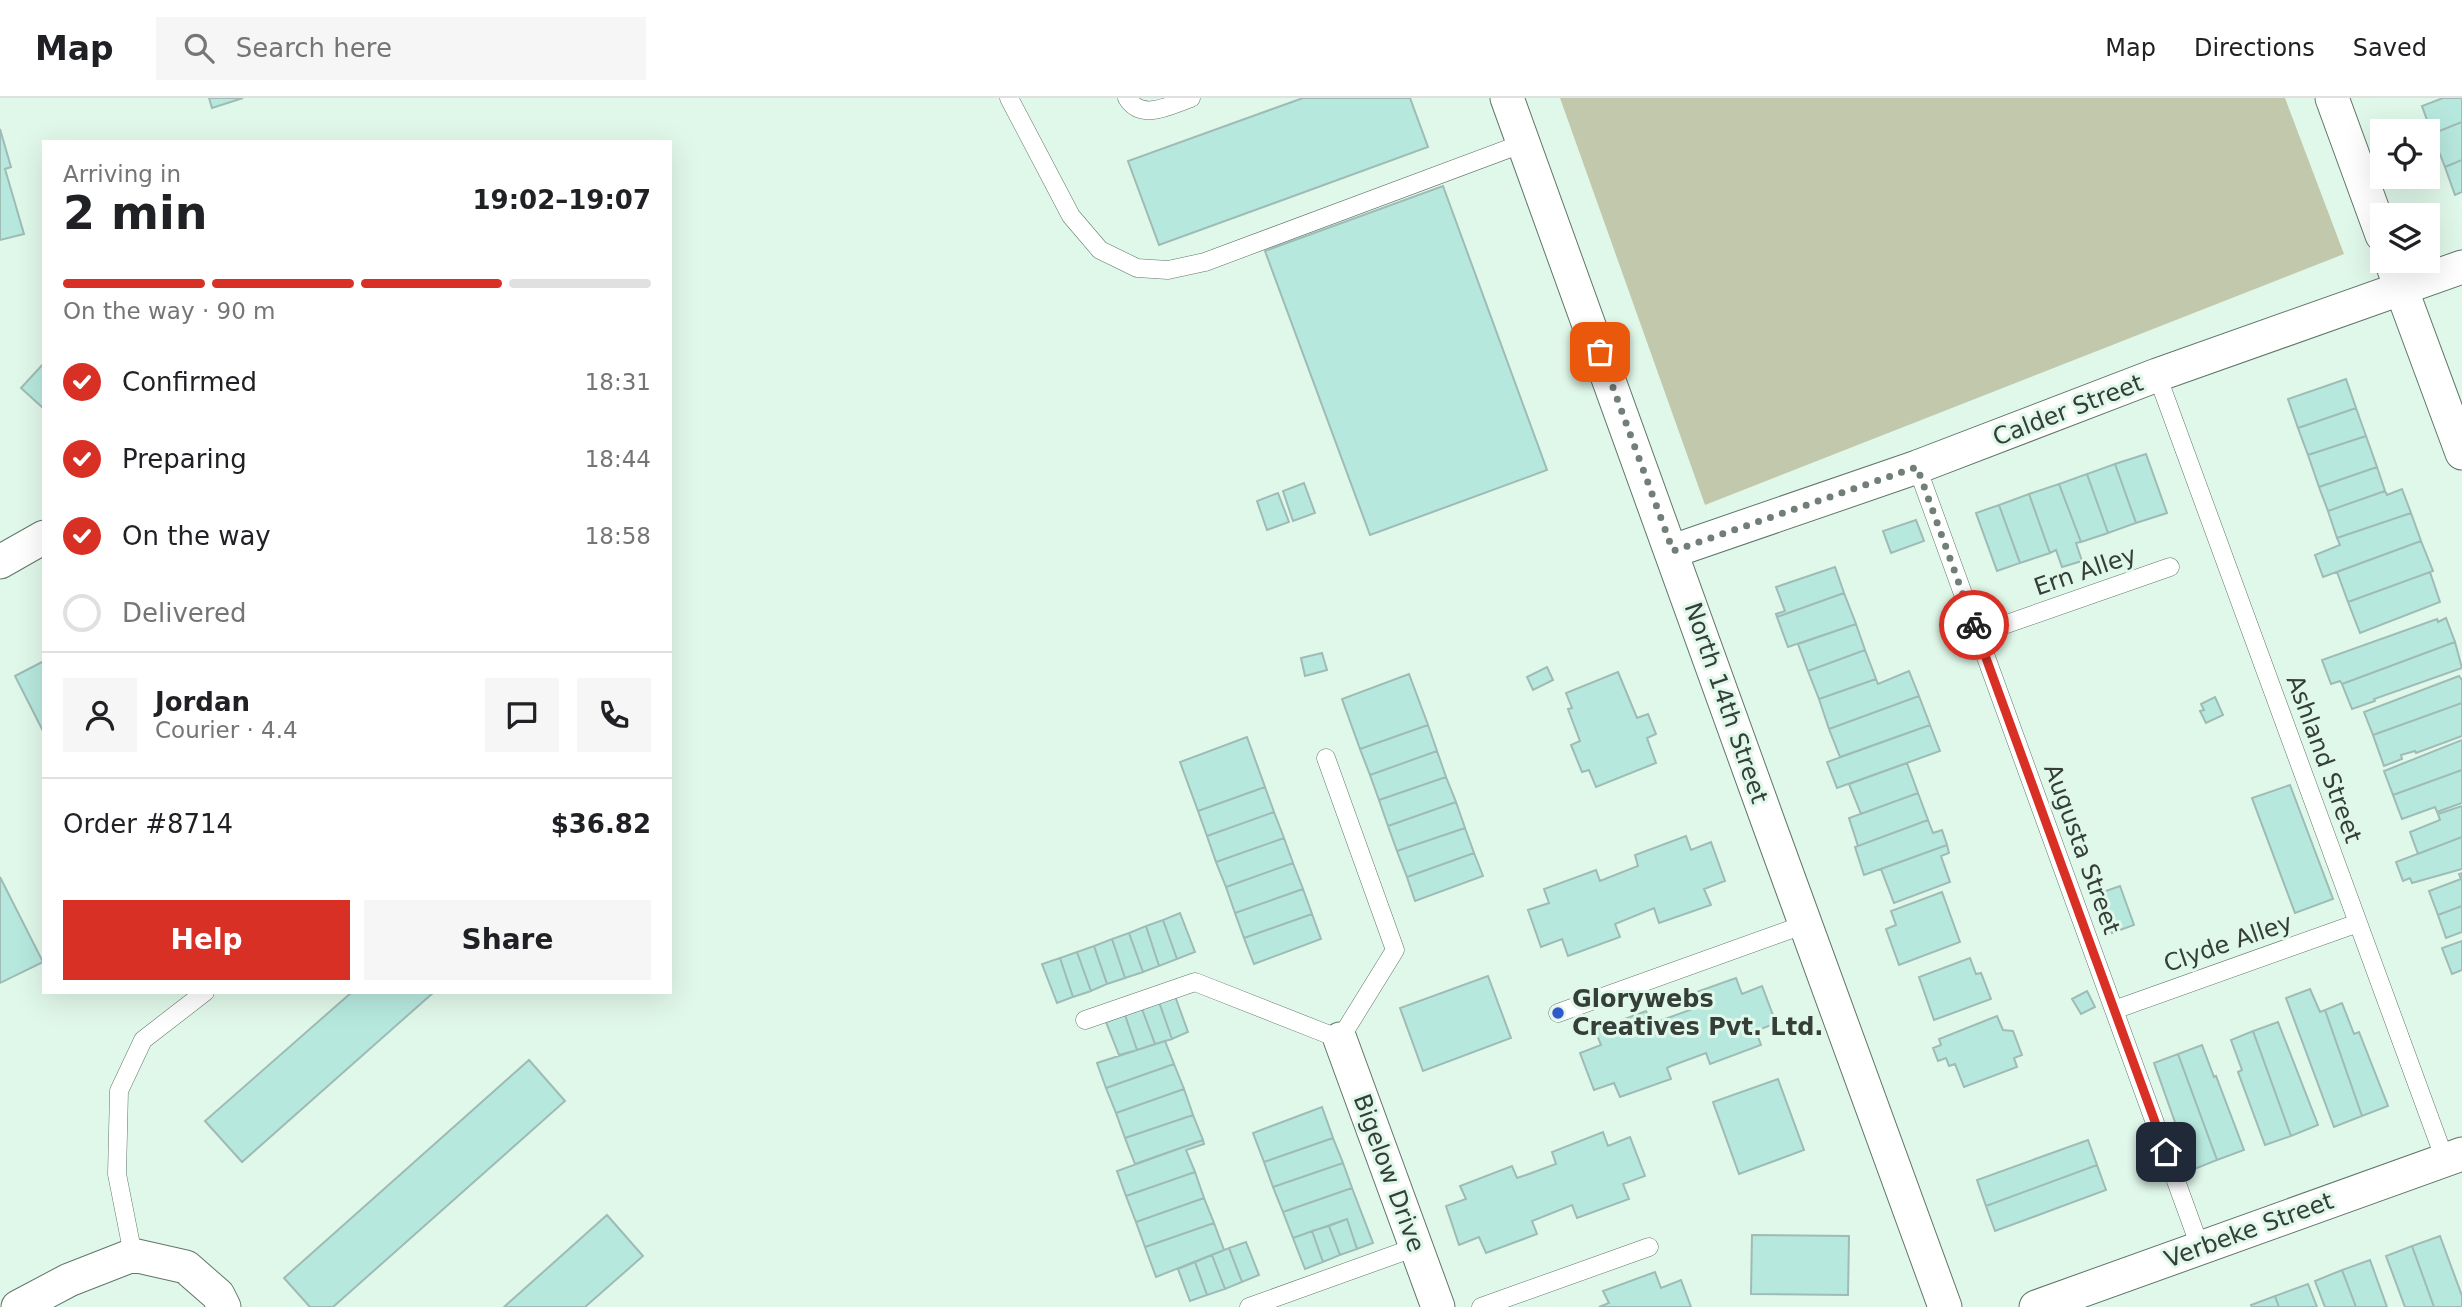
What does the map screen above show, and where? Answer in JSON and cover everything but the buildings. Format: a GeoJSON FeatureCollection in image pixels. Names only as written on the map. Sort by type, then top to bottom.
{"type":"FeatureCollection","features":[{"type":"Feature","properties":{"kind":"street","name":"North 14th Street"},"geometry":{"type":"LineString","coordinates":[[1507,98],[1673,551],[1803,925],[1945,1307]]}},
{"type":"Feature","properties":{"kind":"street"},"geometry":{"type":"LineString","coordinates":[[2332,98],[2370,203]]}},
{"type":"Feature","properties":{"kind":"street","name":"Calder Street"},"geometry":{"type":"LineString","coordinates":[[1673,551],[1917,467],[2157,375],[2396,275],[2462,267]]}},
{"type":"Feature","properties":{"kind":"street"},"geometry":{"type":"LineString","coordinates":[[2396,275],[2462,453]]}},
{"type":"Feature","properties":{"kind":"street"},"geometry":{"type":"LineString","coordinates":[[0,562],[42,538]]}},
{"type":"Feature","properties":{"kind":"street","name":"Bigelow Drive"},"geometry":{"type":"LineString","coordinates":[[1340,1039],[1438,1307]]}},
{"type":"Feature","properties":{"kind":"street","name":"Verbeke Street"},"geometry":{"type":"LineString","coordinates":[[2036,1307],[2454,1157]]}},
{"type":"Feature","properties":{"kind":"street"},"geometry":{"type":"LineString","coordinates":[[18,1307],[69,1280],[133,1255],[186,1267],[218,1295],[224,1307]]}},
{"type":"Feature","properties":{"kind":"lane"},"geometry":{"type":"LineString","coordinates":[[1009,98],[1070,216],[1100,250],[1137,268],[1168,270],[1205,262],[1524,143]]}},
{"type":"Feature","properties":{"kind":"lane"},"geometry":{"type":"LineString","coordinates":[[1126,98],[1133,107],[1144,111],[1157,110],[1191,98]]}},
{"type":"Feature","properties":{"kind":"lane","name":"Ashland Street"},"geometry":{"type":"LineString","coordinates":[[2157,375],[2358,923],[2454,1157]]}},
{"type":"Feature","properties":{"kind":"lane","name":"Augusta Street"},"geometry":{"type":"LineString","coordinates":[[1917,467],[2200,1247]]}},
{"type":"Feature","properties":{"kind":"lane","name":"Ern Alley"},"geometry":{"type":"LineString","coordinates":[[1978,634],[2170,567]]}},
{"type":"Feature","properties":{"kind":"lane"},"geometry":{"type":"LineString","coordinates":[[1085,1020],[1195,982],[1340,1039],[1395,950],[1326,758]]}},
{"type":"Feature","properties":{"kind":"lane","name":"Clyde Alley"},"geometry":{"type":"LineString","coordinates":[[2114,1010],[2358,923]]}},
{"type":"Feature","properties":{"kind":"lane"},"geometry":{"type":"LineString","coordinates":[[1558,1013],[1803,925]]}},
{"type":"Feature","properties":{"kind":"lane"},"geometry":{"type":"LineString","coordinates":[[133,1255],[117,1174],[119,1091],[144,1040],[202,994]]}},
{"type":"Feature","properties":{"kind":"lane"},"geometry":{"type":"LineString","coordinates":[[1249,1307],[1416,1247]]}},
{"type":"Feature","properties":{"kind":"lane"},"geometry":{"type":"LineString","coordinates":[[1481,1307],[1649,1247]]}},
{"type":"Feature","properties":{"kind":"green space"},"geometry":{"type":"Polygon","coordinates":[[[1560,98],[2285,98],[2344,254],[1705,505],[1560,98]]]}},
{"type":"Feature","properties":{"kind":"way so far"},"geometry":{"type":"LineString","coordinates":[[1600,352],[1673,551],[1917,467],[1974,625]]}},
{"type":"Feature","properties":{"kind":"place","name":"Glorywebs Creatives Pvt. Ltd."},"geometry":{"type":"Point","coordinates":[1558,1013]}},
{"type":"Feature","properties":{"kind":"route"},"geometry":{"type":"LineString","coordinates":[[1974,625],[2166,1152]]}}]}
